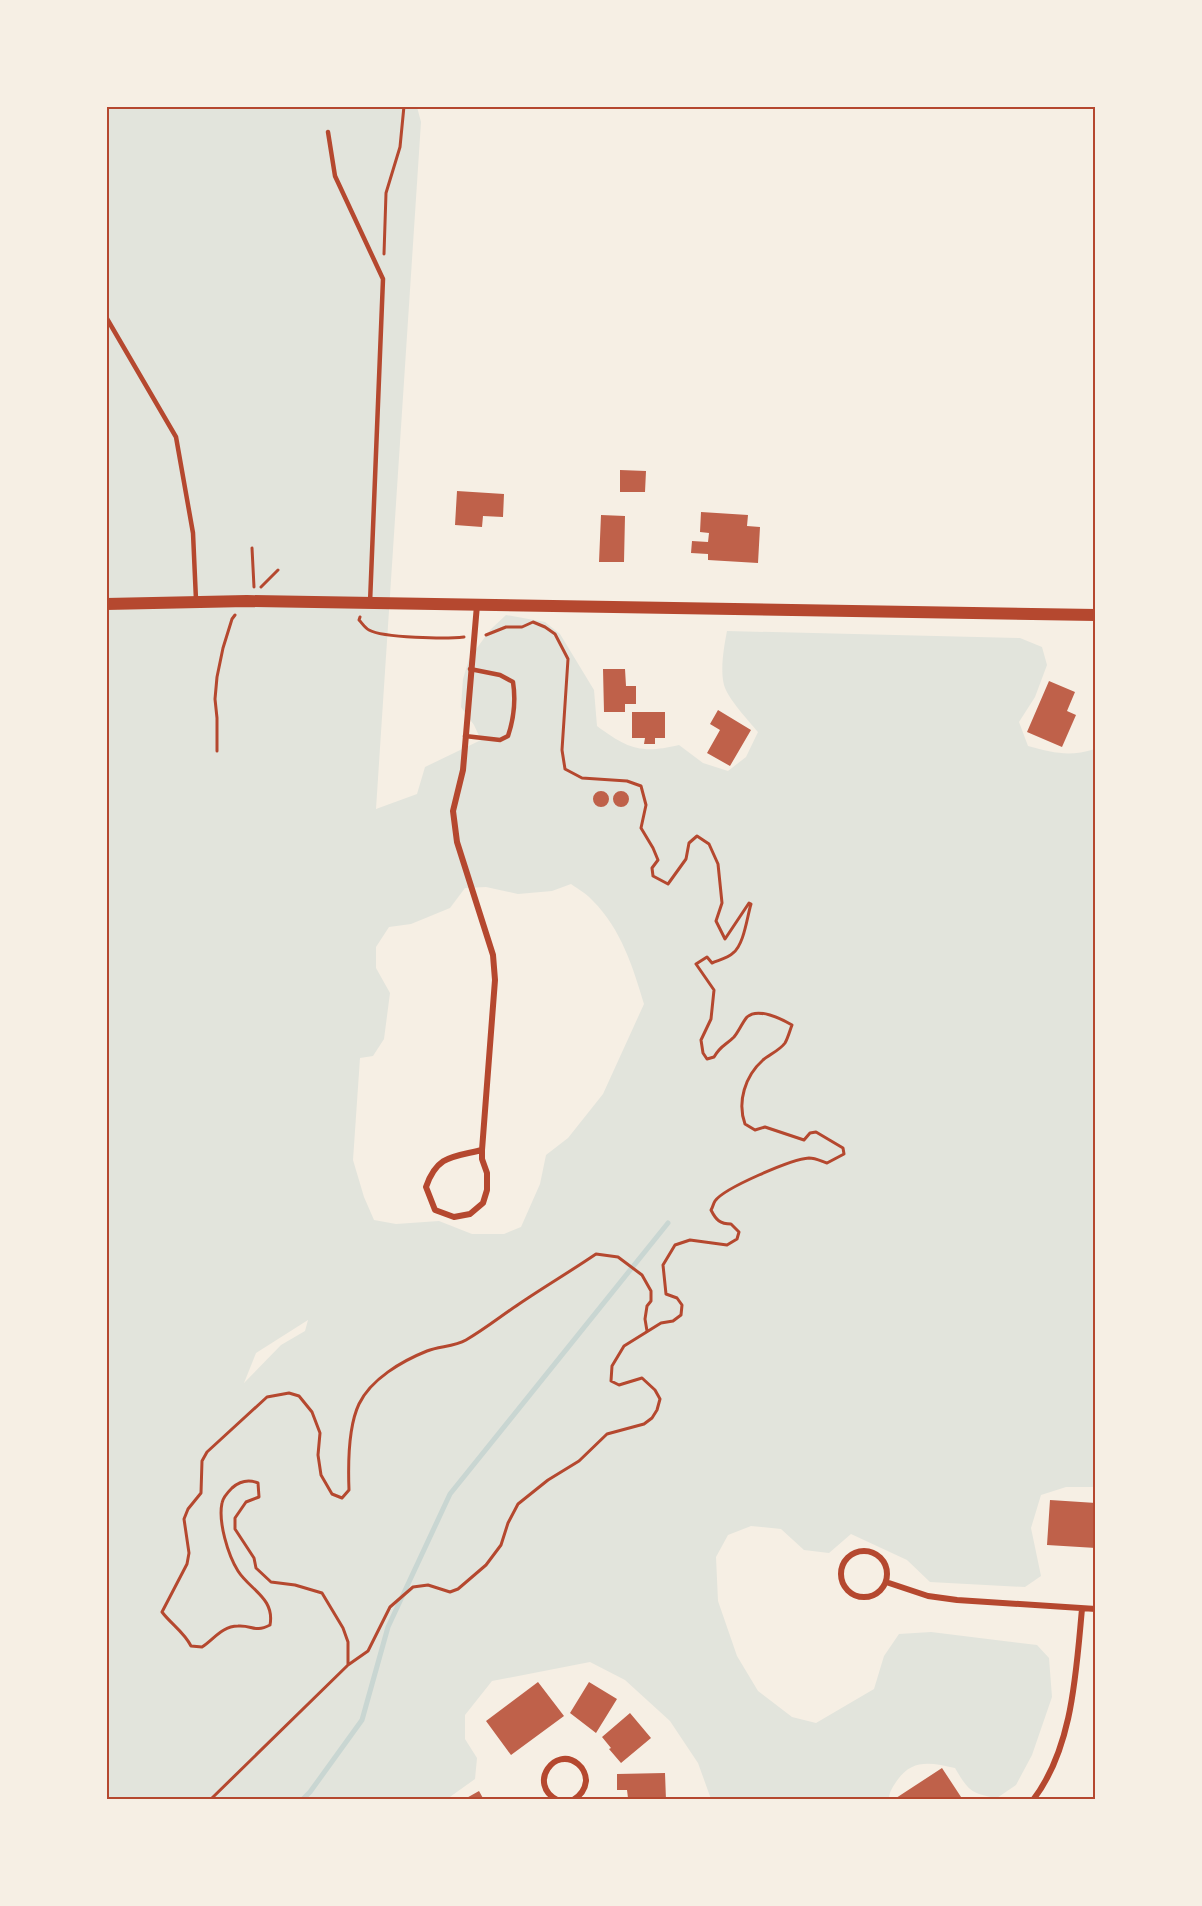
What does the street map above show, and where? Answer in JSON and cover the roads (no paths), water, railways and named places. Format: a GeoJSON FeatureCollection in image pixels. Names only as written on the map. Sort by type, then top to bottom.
{"type":"FeatureCollection","features":[{"type":"Feature","properties":{"kind":"main road"},"geometry":{"type":"LineString","coordinates":[[106,604],[247,601],[1095,615]]}},
{"type":"Feature","properties":{"kind":"street"},"geometry":{"type":"LineString","coordinates":[[477,605],[463,770],[453,811],[457,842],[493,955],[495,980],[482,1150],[482,1159],[487,1173],[487,1190],[483,1203],[470,1214],[454,1217],[435,1210],[426,1187],[437,1164],[452,1157],[482,1150]]}},
{"type":"Feature","properties":{"kind":"street"},"geometry":{"type":"LineString","coordinates":[[861,1550],[870,1551],[883,1559],[887,1574],[886,1582],[876,1594],[855,1595],[849,1591],[841,1579],[843,1564],[854,1553],[861,1550]]}},
{"type":"Feature","properties":{"kind":"street"},"geometry":{"type":"LineString","coordinates":[[886,1582],[938,1598],[1095,1609]]}},
{"type":"Feature","properties":{"kind":"street"},"geometry":{"type":"LineString","coordinates":[[1033,1800],[1055,1764],[1071,1706],[1082,1609]]}},
{"type":"Feature","properties":{"kind":"street"},"geometry":{"type":"LineString","coordinates":[[555,1799],[545,1789],[544,1775],[552,1763],[566,1759],[579,1764],[585,1776],[584,1789],[573,1800]]}},
{"type":"Feature","properties":{"kind":"lane"},"geometry":{"type":"LineString","coordinates":[[328,132],[335,176],[383,279],[370,603]]}},
{"type":"Feature","properties":{"kind":"lane"},"geometry":{"type":"LineString","coordinates":[[106,316],[176,437],[193,533],[196,603]]}},
{"type":"Feature","properties":{"kind":"lane"},"geometry":{"type":"LineString","coordinates":[[465,736],[500,740],[508,736],[515,698],[513,682],[500,675],[471,669]]}},
{"type":"Feature","properties":{"kind":"waterway"},"geometry":{"type":"LineString","coordinates":[[302,1800],[362,1720],[388,1627],[450,1494],[668,1223]]}}]}
